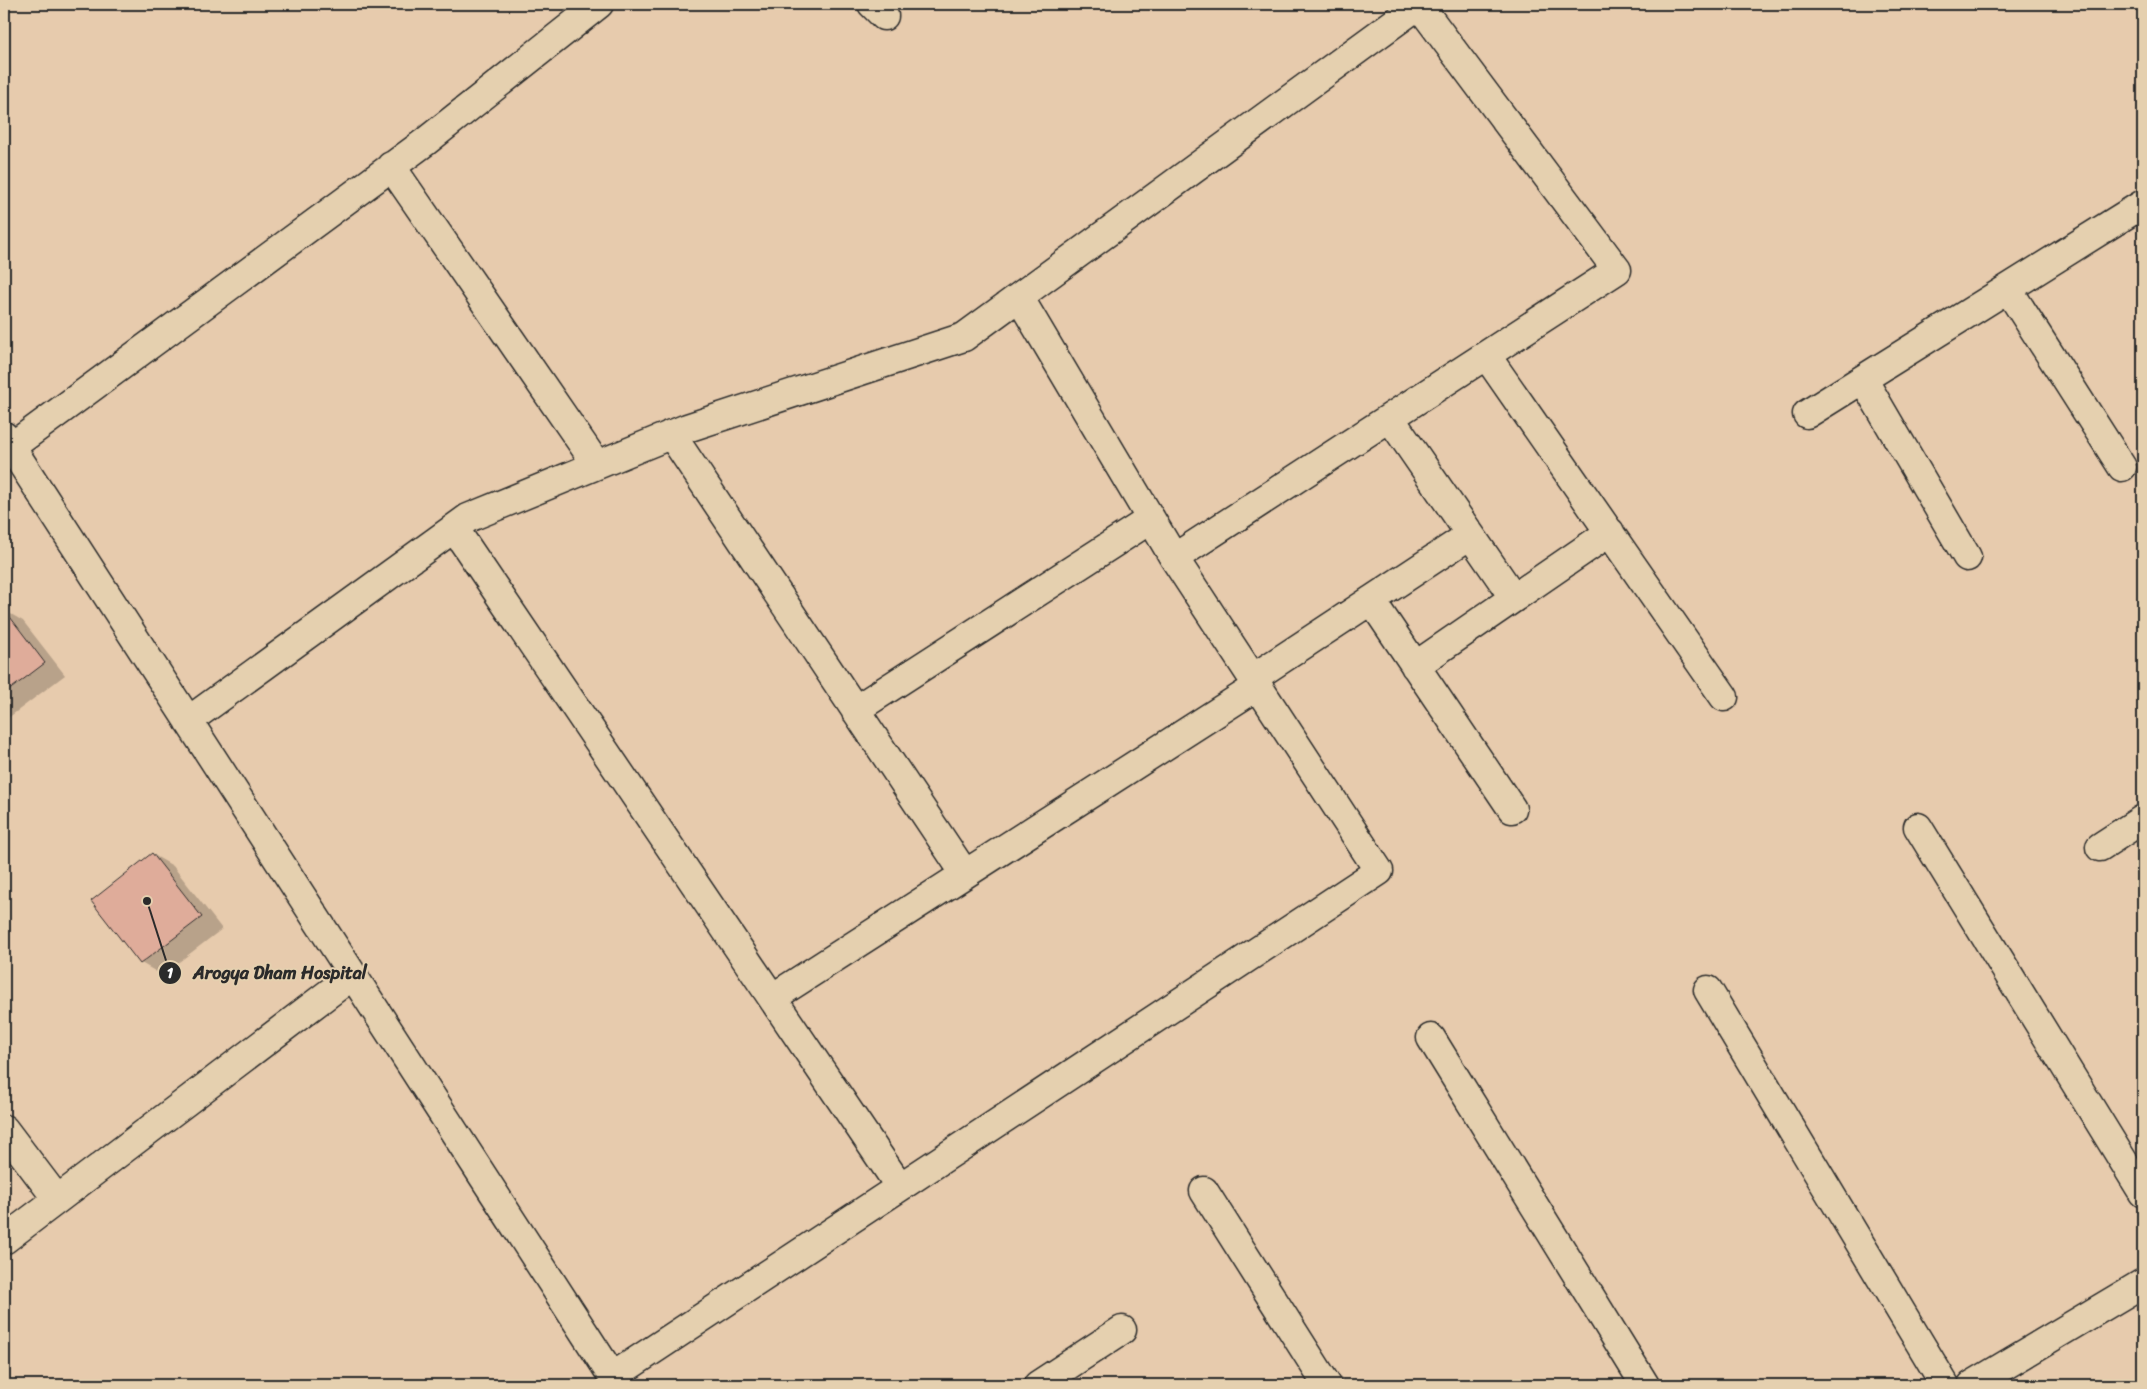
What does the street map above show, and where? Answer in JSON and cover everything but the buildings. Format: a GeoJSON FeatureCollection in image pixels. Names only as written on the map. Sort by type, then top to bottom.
{"type":"FeatureCollection","features":[{"type":"Feature","properties":{"kind":"street"},"geometry":{"type":"LineString","coordinates":[[599,4],[391,166],[7,441],[615,1381],[900,1187],[1379,871],[1174,558],[1019,297]]}},
{"type":"Feature","properties":{"kind":"street"},"geometry":{"type":"LineString","coordinates":[[188,721],[468,518],[671,434],[964,337],[1420,4],[1617,270],[1174,558]]}},
{"type":"Feature","properties":{"kind":"street"},"geometry":{"type":"LineString","coordinates":[[391,166],[597,465]]}},
{"type":"Feature","properties":{"kind":"street"},"geometry":{"type":"LineString","coordinates":[[1808,414],[2143,204]]}},
{"type":"Feature","properties":{"kind":"street"},"geometry":{"type":"LineString","coordinates":[[2008,288],[2122,467]]}},
{"type":"Feature","properties":{"kind":"street"},"geometry":{"type":"LineString","coordinates":[[1486,355],[1724,697]]}},
{"type":"Feature","properties":{"kind":"street"},"geometry":{"type":"LineString","coordinates":[[1863,379],[1967,557]]}},
{"type":"Feature","properties":{"kind":"street"},"geometry":{"type":"LineString","coordinates":[[1390,418],[1514,598]]}},
{"type":"Feature","properties":{"kind":"street"},"geometry":{"type":"LineString","coordinates":[[671,434],[965,874]]}},
{"type":"Feature","properties":{"kind":"street"},"geometry":{"type":"LineString","coordinates":[[855,710],[1151,518]]}},
{"type":"Feature","properties":{"kind":"street"},"geometry":{"type":"LineString","coordinates":[[454,528],[900,1187]]}},
{"type":"Feature","properties":{"kind":"street"},"geometry":{"type":"LineString","coordinates":[[1415,666],[1610,532]]}},
{"type":"Feature","properties":{"kind":"street"},"geometry":{"type":"LineString","coordinates":[[772,998],[965,874],[1256,682],[1370,600],[1470,535]]}},
{"type":"Feature","properties":{"kind":"street"},"geometry":{"type":"LineString","coordinates":[[1370,600],[1512,809]]}},
{"type":"Feature","properties":{"kind":"street"},"geometry":{"type":"LineString","coordinates":[[2100,847],[2143,819]]}},
{"type":"Feature","properties":{"kind":"street"},"geometry":{"type":"LineString","coordinates":[[1918,827],[2143,1193]]}},
{"type":"Feature","properties":{"kind":"street"},"geometry":{"type":"LineString","coordinates":[[4,1240],[353,975]]}},
{"type":"Feature","properties":{"kind":"street"},"geometry":{"type":"LineString","coordinates":[[1708,990],[1945,1385]]}},
{"type":"Feature","properties":{"kind":"street"},"geometry":{"type":"LineString","coordinates":[[1430,1038],[1645,1385]]}},
{"type":"Feature","properties":{"kind":"street"},"geometry":{"type":"LineString","coordinates":[[4,1129],[57,1199]]}},
{"type":"Feature","properties":{"kind":"street"},"geometry":{"type":"LineString","coordinates":[[1204,1191],[1327,1385]]}},
{"type":"Feature","properties":{"kind":"street"},"geometry":{"type":"LineString","coordinates":[[1972,1385],[2143,1283]]}},
{"type":"Feature","properties":{"kind":"street"},"geometry":{"type":"LineString","coordinates":[[1038,1385],[1122,1330]]}},
{"type":"Feature","properties":{"kind":"place","name":"Arogya Dham Hospital"},"geometry":{"type":"Point","coordinates":[147,901]}}]}
